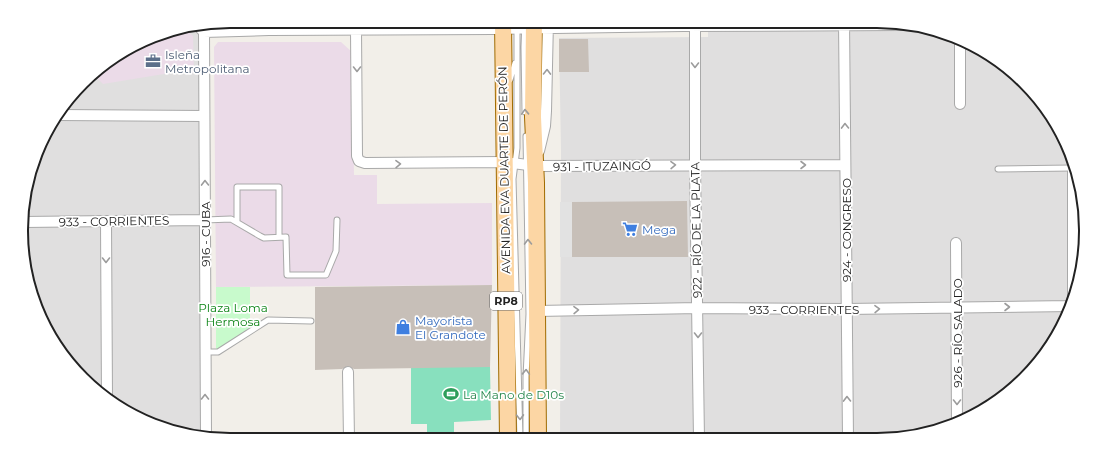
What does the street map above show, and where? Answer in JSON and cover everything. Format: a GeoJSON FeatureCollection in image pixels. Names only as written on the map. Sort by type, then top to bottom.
{"type":"FeatureCollection","features":[{"type":"Feature","properties":{"kind":"main road","name":"AVENIDA EVA DUARTE DE PERÓN"},"geometry":{"type":"LineString","coordinates":[[508,433],[510,163],[504,95],[524,28]]}},
{"type":"Feature","properties":{"kind":"main road","name":"RP8"},"geometry":{"type":"LineString","coordinates":[[525,28],[533,117],[531,166],[537,311],[538,433]]}},
{"type":"Feature","properties":{"kind":"main road"},"geometry":{"type":"LineString","coordinates":[[504,95],[510,115],[510,163]]}},
{"type":"Feature","properties":{"kind":"street"},"geometry":{"type":"LineString","coordinates":[[321,28],[356,30],[424,28]]}},
{"type":"Feature","properties":{"kind":"street","name":"922 - RÍO DE LA PLATA"},"geometry":{"type":"LineString","coordinates":[[694,28],[699,433]]}},
{"type":"Feature","properties":{"kind":"street","name":"924 - CONGRESO"},"geometry":{"type":"LineString","coordinates":[[844,28],[848,433]]}},
{"type":"Feature","properties":{"kind":"street","name":"916 - CUBA"},"geometry":{"type":"LineString","coordinates":[[201,30],[204,116],[206,431]]}},
{"type":"Feature","properties":{"kind":"street","name":"931 - ITUZAINGÓ"},"geometry":{"type":"LineString","coordinates":[[356,30],[357,156],[359,161],[369,164],[510,163],[531,166],[845,165]]}},
{"type":"Feature","properties":{"kind":"street"},"geometry":{"type":"LineString","coordinates":[[960,46],[960,104]]}},
{"type":"Feature","properties":{"kind":"street"},"geometry":{"type":"LineString","coordinates":[[64,115],[204,116]]}},
{"type":"Feature","properties":{"kind":"street"},"geometry":{"type":"LineString","coordinates":[[1073,182],[1073,279]]}},
{"type":"Feature","properties":{"kind":"street","name":"933 - CORRIENTES"},"geometry":{"type":"LineString","coordinates":[[28,222],[205,220]]}},
{"type":"Feature","properties":{"kind":"street"},"geometry":{"type":"LineString","coordinates":[[106,221],[107,391]]}},
{"type":"Feature","properties":{"kind":"street","name":"926 - RÍO SALADO"},"geometry":{"type":"LineString","coordinates":[[956,243],[957,417]]}},
{"type":"Feature","properties":{"kind":"street","name":"933 - CORRIENTES"},"geometry":{"type":"LineString","coordinates":[[537,311],[698,308],[846,309],[1065,306]]}},
{"type":"Feature","properties":{"kind":"street"},"geometry":{"type":"LineString","coordinates":[[348,372],[348,433]]}},
{"type":"Feature","properties":{"kind":"lane"},"geometry":{"type":"LineString","coordinates":[[510,115],[509,84],[524,28]]}},
{"type":"Feature","properties":{"kind":"lane"},"geometry":{"type":"LineString","coordinates":[[525,28],[526,118]]}},
{"type":"Feature","properties":{"kind":"lane"},"geometry":{"type":"LineString","coordinates":[[516,56],[516,148],[510,163],[513,179],[520,433]]}},
{"type":"Feature","properties":{"kind":"lane"},"geometry":{"type":"LineString","coordinates":[[526,134],[531,166],[526,433]]}},
{"type":"Feature","properties":{"kind":"lane"},"geometry":{"type":"LineString","coordinates":[[998,169],[1069,169]]}},
{"type":"Feature","properties":{"kind":"lane"},"geometry":{"type":"LineString","coordinates":[[237,222],[237,187],[279,187],[279,237]]}},
{"type":"Feature","properties":{"kind":"lane"},"geometry":{"type":"LineString","coordinates":[[205,220],[231,219],[264,238],[286,237],[287,275],[326,274],[336,251],[336,220]]}},
{"type":"Feature","properties":{"kind":"lane"},"geometry":{"type":"LineString","coordinates":[[205,352],[218,352],[268,320],[311,321]]}},
{"type":"Feature","properties":{"kind":"shaded area"},"geometry":{"type":"Polygon","coordinates":[[[708,28],[890,28],[916,32],[954,43],[978,55],[1010,78],[1029,97],[1052,129],[1064,153],[1075,191],[1079,217],[1079,244],[1072,283],[1064,308],[1045,343],[1029,364],[1010,383],[978,406],[954,418],[929,426],[890,433],[560,433],[561,151],[559,38],[708,37],[708,28]]]}},
{"type":"Feature","properties":{"kind":"shaded area"},"geometry":{"type":"Polygon","coordinates":[[[202,30],[200,430],[178,426],[153,418],[129,406],[97,383],[78,364],[55,332],[43,308],[32,270],[28,244],[28,217],[35,178],[43,153],[62,118],[87,87],[118,62],[153,43],[178,35],[202,30]]]}},
{"type":"Feature","properties":{"kind":"shaded area","name":"Isleña Metropolitana"},"geometry":{"type":"Polygon","coordinates":[[[189,32],[193,36],[194,73],[170,73],[103,84],[97,78],[129,55],[153,43],[178,35],[189,32]]]}},
{"type":"Feature","properties":{"kind":"shaded area"},"geometry":{"type":"Polygon","coordinates":[[[218,42],[341,42],[352,52],[354,175],[377,175],[377,204],[492,203],[492,285],[216,287],[214,47],[218,42]]]}},
{"type":"Feature","properties":{"kind":"shaded area"},"geometry":{"type":"Polygon","coordinates":[[[560,202],[572,202],[572,257],[560,257],[560,202]]]}},
{"type":"Feature","properties":{"kind":"green space","name":"Plaza Loma Hermosa"},"geometry":{"type":"Polygon","coordinates":[[[216,287],[250,287],[250,328],[216,351],[216,287]]]}},
{"type":"Feature","properties":{"kind":"green space","name":"La Mano de D10s"},"geometry":{"type":"Polygon","coordinates":[[[411,367],[490,367],[491,420],[454,422],[454,433],[427,433],[427,424],[411,424],[411,367]]]}},
{"type":"Feature","properties":{"kind":"building"},"geometry":{"type":"Polygon","coordinates":[[[559,39],[588,39],[589,72],[559,72],[559,39]]]}},
{"type":"Feature","properties":{"kind":"building","name":"Mega"},"geometry":{"type":"Polygon","coordinates":[[[687,201],[688,257],[572,257],[572,202],[687,201]]]}},
{"type":"Feature","properties":{"kind":"building","name":"Mayorista El Grandote"},"geometry":{"type":"Polygon","coordinates":[[[492,285],[490,367],[354,369],[348,366],[342,369],[315,370],[315,287],[492,285]]]}},
{"type":"Feature","properties":{"kind":"place","name":"Isleña Metropolitana"},"geometry":{"type":"Point","coordinates":[153,61]}},
{"type":"Feature","properties":{"kind":"place","name":"Mega"},"geometry":{"type":"Point","coordinates":[630,229]}},
{"type":"Feature","properties":{"kind":"place","name":"Mayorista El Grandote"},"geometry":{"type":"Point","coordinates":[403,327]}},
{"type":"Feature","properties":{"kind":"place","name":"La Mano de D10s"},"geometry":{"type":"Point","coordinates":[451,394]}}]}
